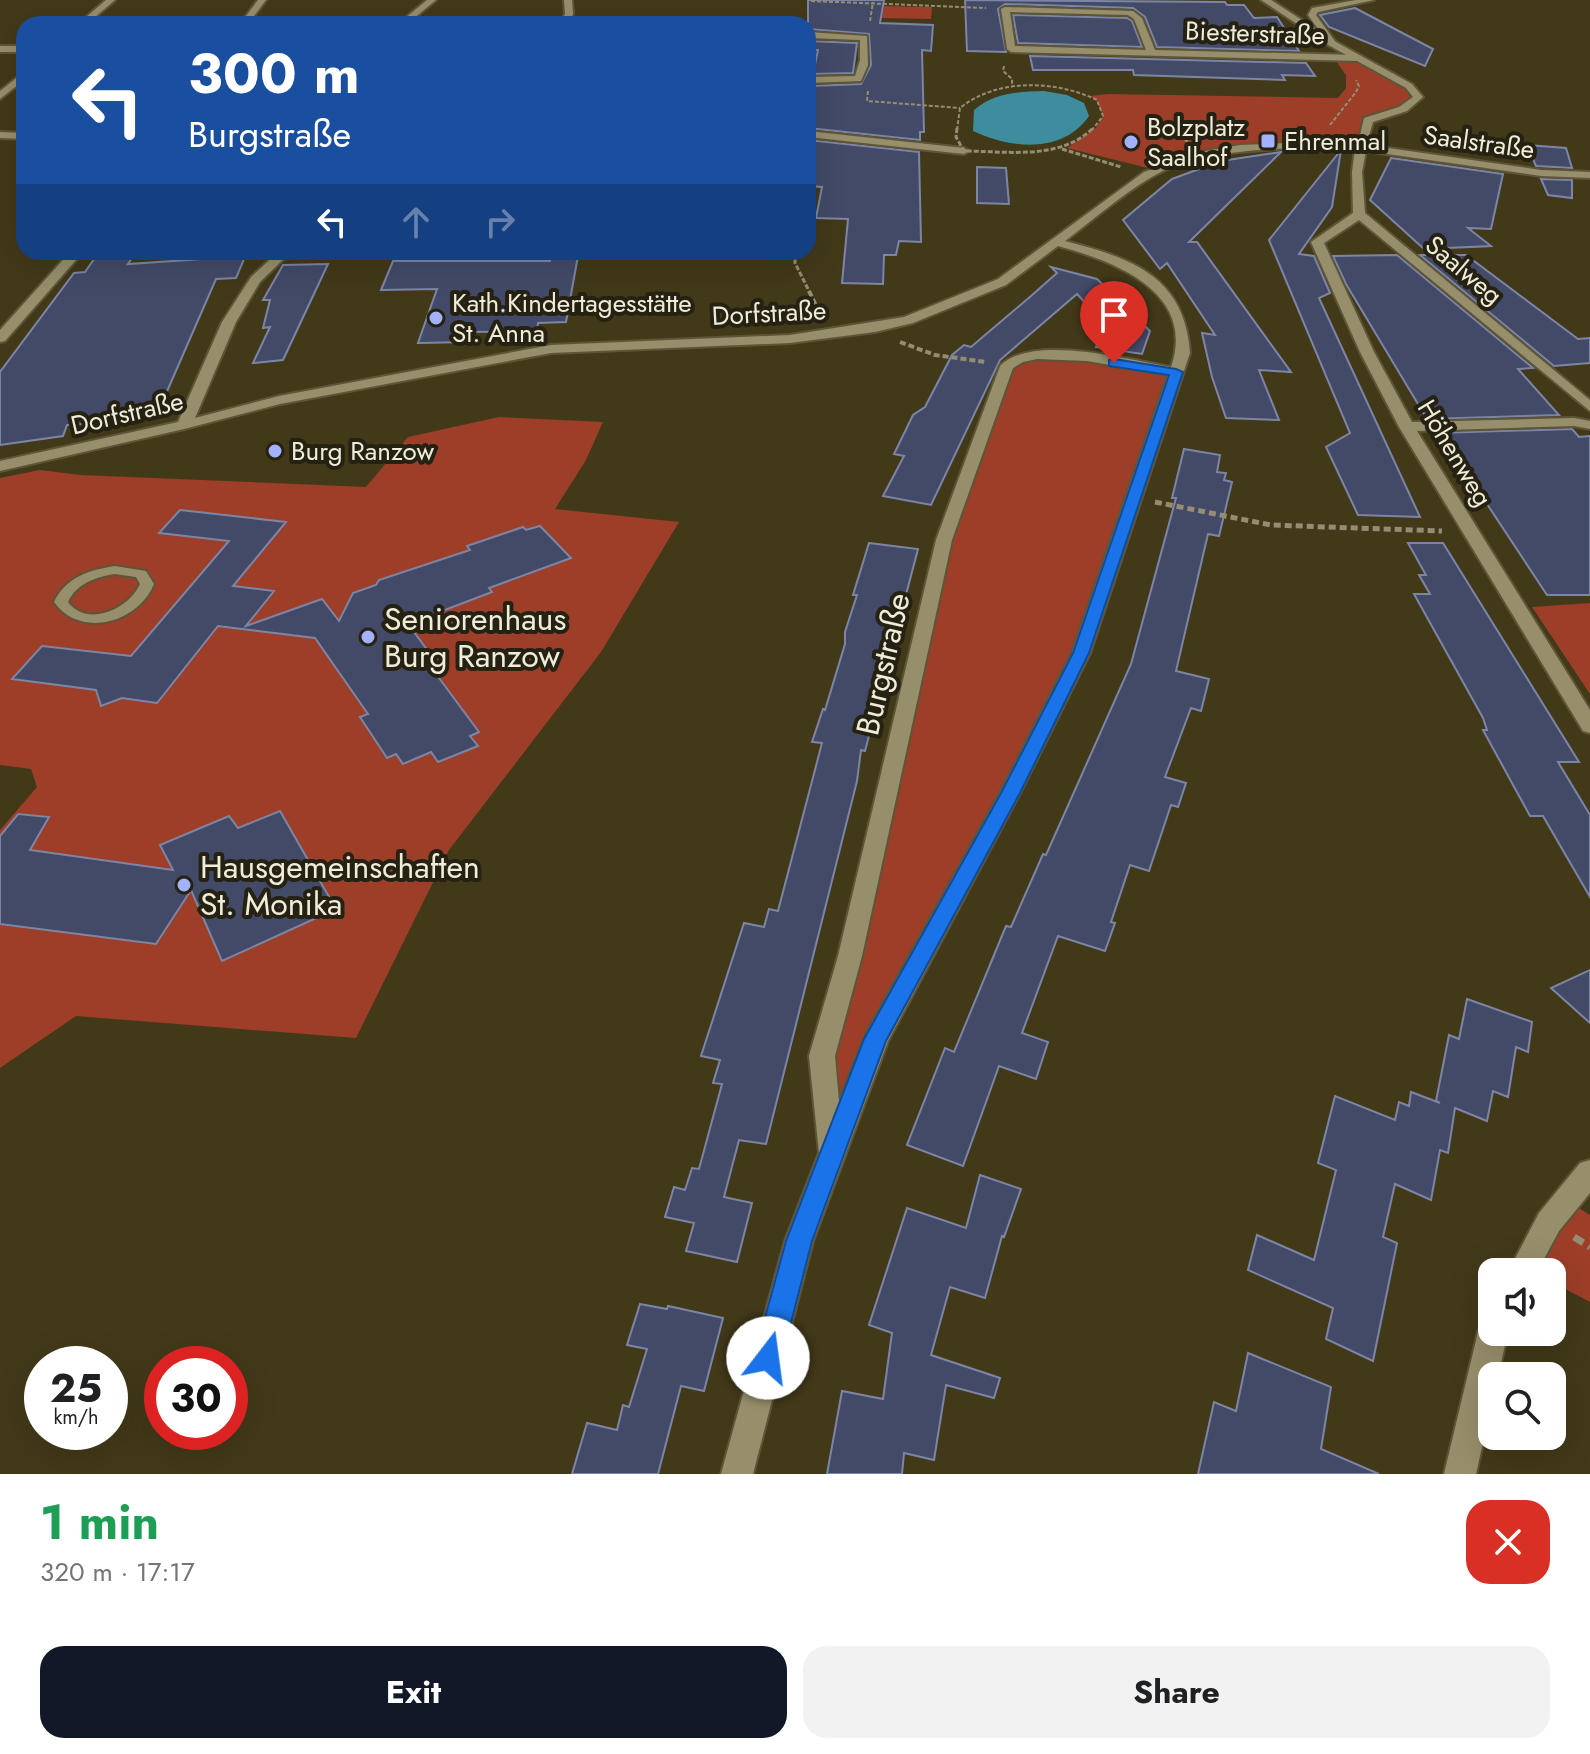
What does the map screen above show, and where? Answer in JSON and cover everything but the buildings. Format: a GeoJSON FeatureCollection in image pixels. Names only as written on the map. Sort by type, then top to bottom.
{"type":"FeatureCollection","features":[{"type":"Feature","properties":{"kind":"street"},"geometry":{"type":"LineString","coordinates":[[92,16],[111,0]]}},
{"type":"Feature","properties":{"kind":"street"},"geometry":{"type":"LineString","coordinates":[[412,16],[432,0]]}},
{"type":"Feature","properties":{"kind":"street"},"geometry":{"type":"LineString","coordinates":[[787,0],[811,0]]}},
{"type":"Feature","properties":{"kind":"street"},"geometry":{"type":"LineString","coordinates":[[1265,0],[1333,44],[1409,86],[1418,97],[1403,109],[1368,120],[1357,172],[1359,214]]}},
{"type":"Feature","properties":{"kind":"street"},"geometry":{"type":"LineString","coordinates":[[1333,44],[1312,15],[1315,10],[1370,0]]}},
{"type":"Feature","properties":{"kind":"street","name":"Biesterstraße"},"geometry":{"type":"LineString","coordinates":[[1151,52],[1138,18],[1130,13],[1005,9],[1011,49],[1357,58]]}},
{"type":"Feature","properties":{"kind":"street"},"geometry":{"type":"LineString","coordinates":[[816,35],[864,38],[862,74],[858,79],[816,80]]}},
{"type":"Feature","properties":{"kind":"street"},"geometry":{"type":"LineString","coordinates":[[816,135],[964,151]]}},
{"type":"Feature","properties":{"kind":"street","name":"Dorfstraße"},"geometry":{"type":"LineString","coordinates":[[0,466],[184,425],[279,400],[551,349],[790,339],[875,328],[938,310],[1002,282],[1148,174],[1189,158],[1240,148],[1293,144],[1361,146]]}},
{"type":"Feature","properties":{"kind":"street","name":"Saalstraße"},"geometry":{"type":"LineString","coordinates":[[1361,146],[1541,173],[1590,175]]}},
{"type":"Feature","properties":{"kind":"street","name":"Saalweg"},"geometry":{"type":"LineString","coordinates":[[1359,214],[1590,407]]}},
{"type":"Feature","properties":{"kind":"street","name":"Höhenweg"},"geometry":{"type":"LineString","coordinates":[[1359,214],[1317,242],[1367,352],[1407,427],[1590,726]]}},
{"type":"Feature","properties":{"kind":"street","name":"Burgstraße"},"geometry":{"type":"LineString","coordinates":[[737,1474],[799,1241],[876,1039],[1010,793],[1081,653],[1183,353],[1180,318],[1162,289],[1132,268],[1099,254],[1055,242]]}},
{"type":"Feature","properties":{"kind":"street"},"geometry":{"type":"LineString","coordinates":[[0,338],[70,260]]}},
{"type":"Feature","properties":{"kind":"street"},"geometry":{"type":"LineString","coordinates":[[184,425],[229,322],[255,280],[276,260]]}},
{"type":"Feature","properties":{"kind":"street"},"geometry":{"type":"LineString","coordinates":[[1007,366],[1012,359],[1027,354],[1051,353],[1176,372]]}},
{"type":"Feature","properties":{"kind":"street","name":"Burgstraße"},"geometry":{"type":"LineString","coordinates":[[832,1156],[822,1056],[850,956],[944,540],[1007,366]]}},
{"type":"Feature","properties":{"kind":"street"},"geometry":{"type":"LineString","coordinates":[[1407,427],[1574,422],[1590,425]]}},
{"type":"Feature","properties":{"kind":"street"},"geometry":{"type":"LineString","coordinates":[[1530,1258],[1549,1222],[1590,1172]]}},
{"type":"Feature","properties":{"kind":"street"},"geometry":{"type":"LineString","coordinates":[[1460,1474],[1490,1346]]}},
{"type":"Feature","properties":{"kind":"lane"},"geometry":{"type":"LineString","coordinates":[[115,570],[141,574],[147,584],[142,598],[119,612],[91,618],[73,616],[61,602],[64,594],[83,579],[115,570]]}},
{"type":"Feature","properties":{"kind":"path"},"geometry":{"type":"LineString","coordinates":[[811,0],[1005,9]]}},
{"type":"Feature","properties":{"kind":"path"},"geometry":{"type":"LineString","coordinates":[[941,0],[941,6]]}},
{"type":"Feature","properties":{"kind":"path"},"geometry":{"type":"LineString","coordinates":[[858,79],[868,86],[867,101],[960,108],[975,96],[1012,85],[1062,89],[1097,100],[1103,116],[1096,128],[1061,149]]}},
{"type":"Feature","properties":{"kind":"path"},"geometry":{"type":"LineString","coordinates":[[960,108],[956,137],[964,151],[1061,149],[1148,174]]}},
{"type":"Feature","properties":{"kind":"path"},"geometry":{"type":"LineString","coordinates":[[1168,137],[1175,135]]}},
{"type":"Feature","properties":{"kind":"path"},"geometry":{"type":"LineString","coordinates":[[795,260],[814,307],[836,334]]}},
{"type":"Feature","properties":{"kind":"path"},"geometry":{"type":"LineString","coordinates":[[875,328],[906,345],[935,355],[1007,366]]}},
{"type":"Feature","properties":{"kind":"path"},"geometry":{"type":"LineString","coordinates":[[1134,498],[1271,525],[1471,531]]}},
{"type":"Feature","properties":{"kind":"shaded area"},"geometry":{"type":"Polygon","coordinates":[[[884,6],[932,7],[931,19],[882,18],[884,6]]]}},
{"type":"Feature","properties":{"kind":"shaded area"},"geometry":{"type":"Polygon","coordinates":[[[1334,58],[1380,68],[1401,81],[1418,97],[1403,109],[1369,120],[1361,146],[1339,144],[1209,153],[1156,170],[1067,148],[1096,128],[1103,116],[1097,101],[1090,96],[1338,98],[1346,88],[1346,75],[1334,58]]]}},
{"type":"Feature","properties":{"kind":"shaded area"},"geometry":{"type":"Polygon","coordinates":[[[1051,353],[1176,372],[1081,653],[876,1039],[832,1156],[822,1056],[944,540],[1007,366],[1051,353]]]}},
{"type":"Feature","properties":{"kind":"shaded area"},"geometry":{"type":"Polygon","coordinates":[[[499,417],[603,422],[586,460],[555,509],[679,522],[601,652],[449,850],[356,1038],[76,1016],[0,1068],[0,830],[37,787],[31,769],[0,765],[0,478],[40,470],[81,475],[366,487],[408,437],[499,417]]]}},
{"type":"Feature","properties":{"kind":"shaded area"},"geometry":{"type":"Polygon","coordinates":[[[1590,603],[1590,694],[1532,607],[1590,603]]]}},
{"type":"Feature","properties":{"kind":"shaded area"},"geometry":{"type":"Polygon","coordinates":[[[1566,1200],[1590,1215],[1590,1302],[1566,1289],[1566,1258],[1539,1258],[1566,1200]]]}},
{"type":"Feature","properties":{"kind":"water"},"geometry":{"type":"Polygon","coordinates":[[[1044,91],[1067,95],[1084,103],[1089,116],[1065,137],[1036,144],[1004,142],[973,131],[974,110],[982,104],[1007,94],[1044,91]]]}},
{"type":"Feature","properties":{"kind":"place","name":"Ehrenmal"},"geometry":{"type":"Point","coordinates":[1268,141]}},
{"type":"Feature","properties":{"kind":"place","name":"Bolzplatz Saalhof"},"geometry":{"type":"Point","coordinates":[1131,142]}},
{"type":"Feature","properties":{"kind":"place","name":"Kath.Kindertagesstätte St. Anna"},"geometry":{"type":"Point","coordinates":[436,318]}},
{"type":"Feature","properties":{"kind":"place","name":"Burg Ranzow"},"geometry":{"type":"Point","coordinates":[275,451]}},
{"type":"Feature","properties":{"kind":"place","name":"Seniorenhaus Burg Ranzow"},"geometry":{"type":"Point","coordinates":[368,637]}},
{"type":"Feature","properties":{"kind":"place","name":"Hausgemeinschaften St. Monika"},"geometry":{"type":"Point","coordinates":[184,885]}},
{"type":"Feature","properties":{"kind":"route"},"geometry":{"type":"LineString","coordinates":[[768,1358],[799,1241],[876,1039],[1010,793],[1081,653],[1176,372],[1114,363]]}}]}
